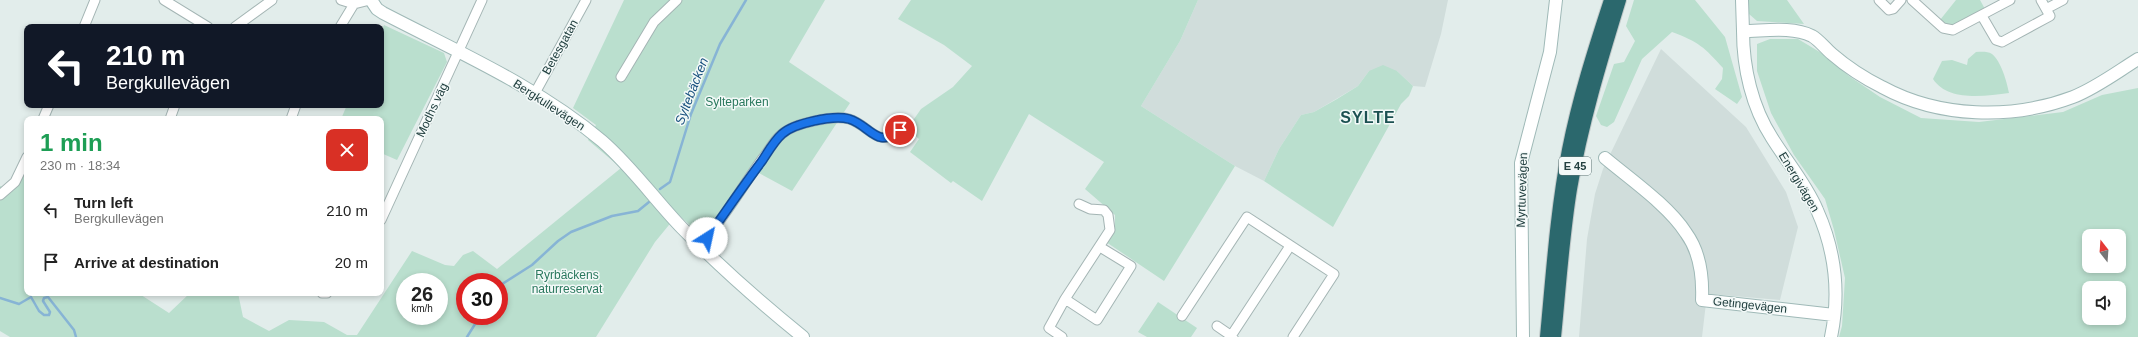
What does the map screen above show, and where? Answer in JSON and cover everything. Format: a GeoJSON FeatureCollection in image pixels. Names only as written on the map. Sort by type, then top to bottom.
{"type":"FeatureCollection","features":[{"type":"Feature","properties":{"kind":"highway","name":"E 45"},"geometry":{"type":"LineString","coordinates":[[1546,337],[1554,243],[1568,150],[1587,73],[1610,0]]}},
{"type":"Feature","properties":{"kind":"highway","name":"E 45"},"geometry":{"type":"LineString","coordinates":[[1556,337],[1564,244],[1578,152],[1596,76],[1620,0]]}},
{"type":"Feature","properties":{"kind":"street"},"geometry":{"type":"LineString","coordinates":[[85,24],[95,0]]}},
{"type":"Feature","properties":{"kind":"street"},"geometry":{"type":"LineString","coordinates":[[164,0],[203,24]]}},
{"type":"Feature","properties":{"kind":"street"},"geometry":{"type":"LineString","coordinates":[[239,24],[272,0]]}},
{"type":"Feature","properties":{"kind":"street"},"geometry":{"type":"LineString","coordinates":[[341,0],[354,4],[342,24]]}},
{"type":"Feature","properties":{"kind":"street","name":"Bergkullevägen"},"geometry":{"type":"LineString","coordinates":[[354,4],[371,0],[377,8],[384,13],[535,94],[590,132],[617,154],[682,228],[701,245],[747,292],[803,337]]}},
{"type":"Feature","properties":{"kind":"street","name":"Modhs väg"},"geometry":{"type":"LineString","coordinates":[[384,213],[482,0]]}},
{"type":"Feature","properties":{"kind":"street","name":"Betesgatan"},"geometry":{"type":"LineString","coordinates":[[535,94],[586,0]]}},
{"type":"Feature","properties":{"kind":"street"},"geometry":{"type":"LineString","coordinates":[[621,77],[654,22],[677,0]]}},
{"type":"Feature","properties":{"kind":"street","name":"Myrtuvevägen"},"geometry":{"type":"LineString","coordinates":[[1523,337],[1521,163],[1550,52],[1556,0]]}},
{"type":"Feature","properties":{"kind":"street","name":"Energivägen"},"geometry":{"type":"LineString","coordinates":[[1742,0],[1746,71],[1761,117],[1771,137],[1817,209],[1832,252],[1835,272],[1834,315],[1831,337]]}},
{"type":"Feature","properties":{"kind":"street"},"geometry":{"type":"LineString","coordinates":[[1879,0],[1889,10],[1893,9],[1901,0]]}},
{"type":"Feature","properties":{"kind":"street"},"geometry":{"type":"LineString","coordinates":[[1912,0],[1948,30],[1958,29],[2010,0]]}},
{"type":"Feature","properties":{"kind":"street"},"geometry":{"type":"LineString","coordinates":[[1982,16],[1996,40],[2002,42],[2050,16],[2042,0]]}},
{"type":"Feature","properties":{"kind":"street"},"geometry":{"type":"LineString","coordinates":[[2046,9],[2063,0]]}},
{"type":"Feature","properties":{"kind":"street"},"geometry":{"type":"LineString","coordinates":[[1743,32],[1796,31],[1812,36],[1851,69],[1883,88],[1909,100],[1943,110],[1978,113],[2016,110],[2068,99],[2108,79],[2138,59]]}},
{"type":"Feature","properties":{"kind":"street"},"geometry":{"type":"LineString","coordinates":[[701,245],[782,134],[805,123],[838,118],[849,119],[856,122],[879,138],[892,136],[900,130]]}},
{"type":"Feature","properties":{"kind":"street","name":"Getingevägen"},"geometry":{"type":"LineString","coordinates":[[1605,158],[1662,207],[1687,234],[1699,262],[1702,276],[1702,300],[1834,315]]}},
{"type":"Feature","properties":{"kind":"street"},"geometry":{"type":"LineString","coordinates":[[0,195],[15,182],[24,163]]}},
{"type":"Feature","properties":{"kind":"street"},"geometry":{"type":"LineString","coordinates":[[1062,337],[1050,328],[1066,299],[1110,230],[1108,215],[1104,210],[1090,209],[1079,204]]}},
{"type":"Feature","properties":{"kind":"street"},"geometry":{"type":"LineString","coordinates":[[1182,316],[1247,217],[1334,274],[1293,337]]}},
{"type":"Feature","properties":{"kind":"street"},"geometry":{"type":"LineString","coordinates":[[1217,326],[1232,336],[1290,246]]}},
{"type":"Feature","properties":{"kind":"street"},"geometry":{"type":"LineString","coordinates":[[1066,299],[1097,320],[1131,266],[1100,247]]}},
{"type":"Feature","properties":{"kind":"shaded area"},"geometry":{"type":"Polygon","coordinates":[[[1198,0],[1448,0],[1441,34],[1425,87],[1413,86],[1397,71],[1369,71],[1358,86],[1314,112],[1301,115],[1279,149],[1264,181],[1235,166],[1141,106],[1180,41],[1198,0]]]}},
{"type":"Feature","properties":{"kind":"shaded area"},"geometry":{"type":"Polygon","coordinates":[[[1661,49],[1746,127],[1786,192],[1798,227],[1780,300],[1710,294],[1706,303],[1702,337],[1579,337],[1587,239],[1595,194],[1603,169],[1661,49]]]}},
{"type":"Feature","properties":{"kind":"green space"},"geometry":{"type":"Polygon","coordinates":[[[624,0],[825,0],[789,62],[850,103],[792,191],[757,172],[708,242],[678,214],[655,242],[596,337],[10,337],[0,331],[0,186],[13,191],[24,173],[24,296],[143,296],[169,313],[187,296],[239,296],[243,317],[269,331],[289,320],[324,322],[347,335],[357,335],[383,296],[384,296],[396,275],[396,325],[448,325],[448,273],[398,273],[412,251],[445,265],[454,266],[463,255],[473,251],[497,269],[621,168],[588,140],[596,125],[573,108],[624,0]]]}},
{"type":"Feature","properties":{"kind":"green space"},"geometry":{"type":"Polygon","coordinates":[[[911,0],[1198,0],[1180,41],[1141,106],[1235,166],[1164,281],[1106,242],[1115,228],[1115,215],[1085,189],[1104,162],[1029,114],[982,201],[953,181],[951,183],[910,152],[919,139],[907,129],[921,109],[953,87],[972,66],[944,45],[898,19],[911,0]]]}},
{"type":"Feature","properties":{"kind":"green space"},"geometry":{"type":"Polygon","coordinates":[[[1634,0],[1695,0],[1725,37],[1742,97],[1737,104],[1715,89],[1722,79],[1723,68],[1711,55],[1695,42],[1672,32],[1642,59],[1614,122],[1607,127],[1601,125],[1596,116],[1614,64],[1624,62],[1635,41],[1626,26],[1634,0]]]}},
{"type":"Feature","properties":{"kind":"green space"},"geometry":{"type":"Polygon","coordinates":[[[1749,0],[1787,0],[1804,24],[1757,21],[1749,14],[1749,0]]]}},
{"type":"Feature","properties":{"kind":"green space"},"geometry":{"type":"Polygon","coordinates":[[[1956,0],[1980,0],[1985,9],[1949,28],[1940,20],[1956,0]]]}},
{"type":"Feature","properties":{"kind":"green space"},"geometry":{"type":"Polygon","coordinates":[[[384,25],[444,53],[447,62],[397,160],[384,154],[384,116],[342,116],[346,108],[384,108],[384,25]]]}},
{"type":"Feature","properties":{"kind":"green space"},"geometry":{"type":"Polygon","coordinates":[[[1770,39],[1798,39],[1823,54],[1849,76],[1880,97],[1921,118],[1979,122],[2063,112],[2102,95],[2138,88],[2138,337],[1839,337],[1842,326],[1845,278],[1825,199],[1794,155],[1771,113],[1757,71],[1757,44],[1770,39]]]}},
{"type":"Feature","properties":{"kind":"green space"},"geometry":{"type":"Polygon","coordinates":[[[1976,52],[1988,52],[1995,57],[2003,72],[2009,93],[1978,96],[1957,94],[1940,86],[1933,79],[1942,61],[1952,60],[1967,65],[1968,59],[1976,52]]]}},
{"type":"Feature","properties":{"kind":"green space"},"geometry":{"type":"Polygon","coordinates":[[[1383,65],[1397,71],[1413,86],[1409,96],[1401,104],[1333,227],[1264,181],[1279,149],[1301,115],[1314,112],[1337,99],[1358,86],[1369,71],[1383,65]]]}},
{"type":"Feature","properties":{"kind":"green space"},"geometry":{"type":"Polygon","coordinates":[[[1158,302],[1197,328],[1191,337],[1147,337],[1138,332],[1158,302]]]}},
{"type":"Feature","properties":{"kind":"waterway","name":"Syltebäcken"},"geometry":{"type":"LineString","coordinates":[[660,189],[670,182],[691,114],[720,44],[746,0]]}},
{"type":"Feature","properties":{"kind":"waterway","name":"Syltebäcken"},"geometry":{"type":"LineString","coordinates":[[508,280],[532,265],[558,241],[571,232],[612,216],[638,211],[649,202]]}},
{"type":"Feature","properties":{"kind":"waterway"},"geometry":{"type":"LineString","coordinates":[[0,298],[19,304],[31,297],[39,311],[44,315],[49,315],[50,312],[43,301],[44,298],[48,297],[74,330],[76,337]]}},
{"type":"Feature","properties":{"kind":"waterway","name":"Syltebäcken"},"geometry":{"type":"LineString","coordinates":[[467,337],[474,325]]}},
{"type":"Feature","properties":{"kind":"district","name":"SYLTE"},"geometry":{"type":"Point","coordinates":[1368,117]}},
{"type":"Feature","properties":{"kind":"route"},"geometry":{"type":"LineString","coordinates":[[707,238],[748,179],[782,134],[791,128],[814,121],[838,118],[849,119],[856,122],[879,138],[892,136],[900,130]]}},
{"type":"Feature","properties":{"kind":"park label","name":"Sylteparken"},"geometry":{"type":"Point","coordinates":[737,102]}},
{"type":"Feature","properties":{"kind":"park label","name":"Ryrbäckens naturreservat"},"geometry":{"type":"Point","coordinates":[567,282]}}]}
